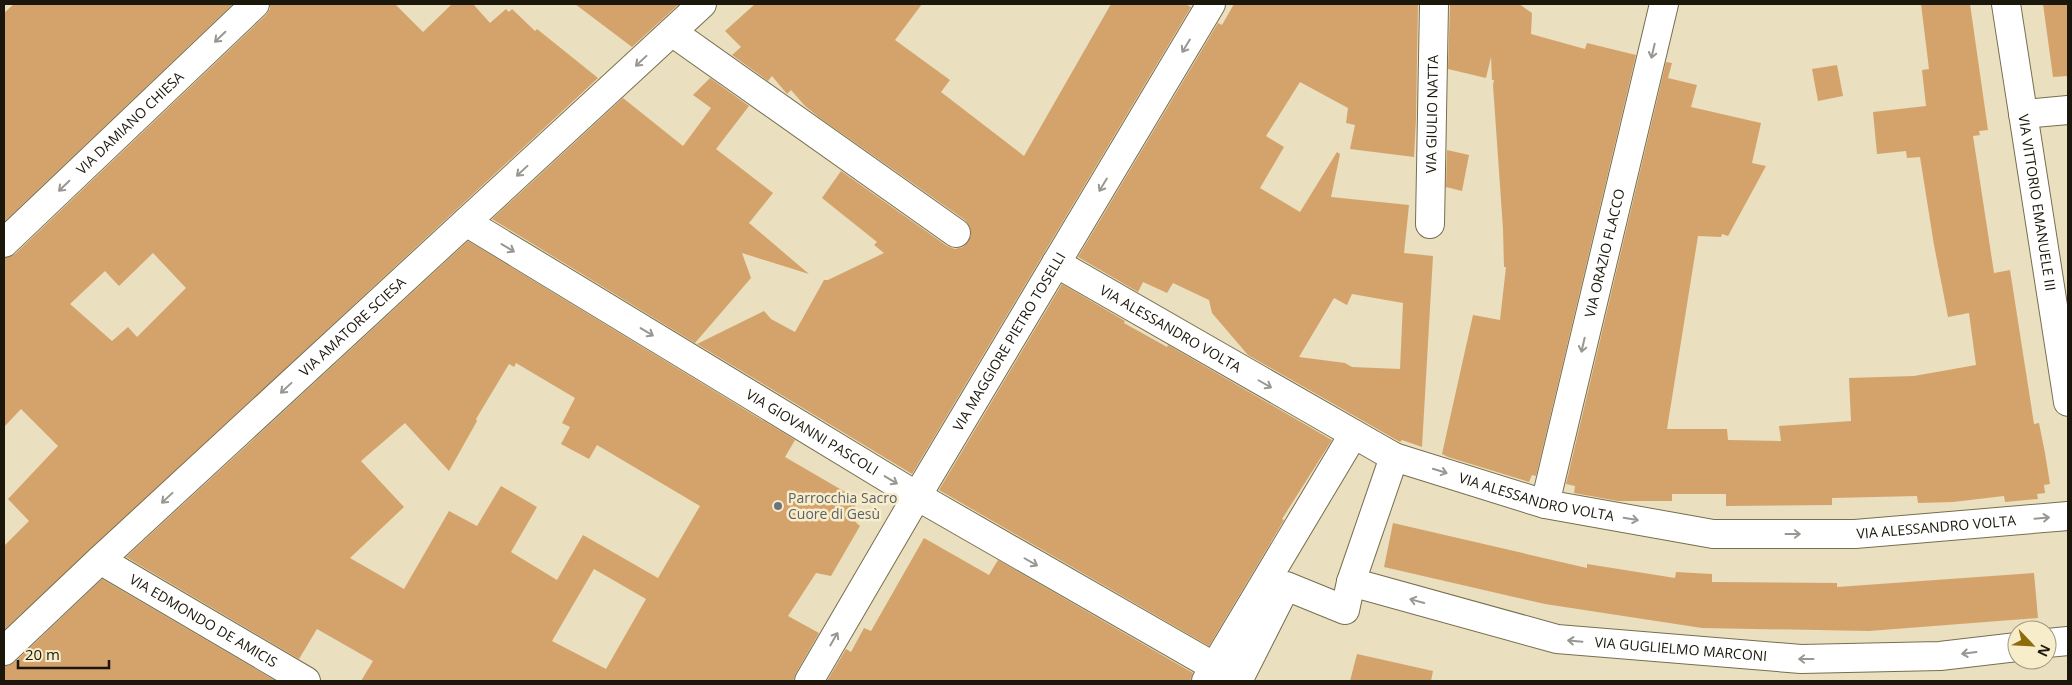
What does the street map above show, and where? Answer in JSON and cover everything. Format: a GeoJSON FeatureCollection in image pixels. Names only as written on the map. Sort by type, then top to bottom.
{"type":"FeatureCollection","features":[{"type":"Feature","properties":{"kind":"street","name":"VIA DAMIANO CHIESA"},"geometry":{"type":"LineString","coordinates":[[4,243],[255,4]]}},
{"type":"Feature","properties":{"kind":"street","name":"VIA AMATORE SCIESA"},"geometry":{"type":"LineString","coordinates":[[4,652],[100,560],[702,4]]}},
{"type":"Feature","properties":{"kind":"street","name":"VIA MAGGIORE PIETRO TOSELLI"},"geometry":{"type":"LineString","coordinates":[[809,681],[917,496],[1211,4]]}},
{"type":"Feature","properties":{"kind":"street","name":"VIA GIULIO NATTA"},"geometry":{"type":"LineString","coordinates":[[1430,224],[1434,4]]}},
{"type":"Feature","properties":{"kind":"street","name":"VIA ORAZIO FLACCO"},"geometry":{"type":"LineString","coordinates":[[1545,504],[1664,4]]}},
{"type":"Feature","properties":{"kind":"street","name":"VIA VITTORIO EMANUELE III"},"geometry":{"type":"LineString","coordinates":[[2006,4],[2023,114],[2058,268],[2068,402]]}},
{"type":"Feature","properties":{"kind":"street"},"geometry":{"type":"LineString","coordinates":[[672,32],[956,233]]}},
{"type":"Feature","properties":{"kind":"street"},"geometry":{"type":"LineString","coordinates":[[2023,114],[2068,110]]}},
{"type":"Feature","properties":{"kind":"street","name":"VIA GIOVANNI PASCOLI"},"geometry":{"type":"LineString","coordinates":[[466,222],[1210,674],[1239,681]]}},
{"type":"Feature","properties":{"kind":"street","name":"VIA ALESSANDRO VOLTA"},"geometry":{"type":"LineString","coordinates":[[1056,263],[1394,457],[1545,504],[1713,534],[1855,534],[2068,516]]}},
{"type":"Feature","properties":{"kind":"street"},"geometry":{"type":"LineString","coordinates":[[1210,674],[1353,435]]}},
{"type":"Feature","properties":{"kind":"street"},"geometry":{"type":"LineString","coordinates":[[1239,681],[1286,586],[1345,610],[1351,582],[1394,457]]}},
{"type":"Feature","properties":{"kind":"street","name":"VIA EDMONDO DE AMICIS"},"geometry":{"type":"LineString","coordinates":[[100,560],[306,681]]}},
{"type":"Feature","properties":{"kind":"street","name":"VIA GUGLIELMO MARCONI"},"geometry":{"type":"LineString","coordinates":[[1351,582],[1557,639],[1801,659],[1940,656],[2007,648]]}},
{"type":"Feature","properties":{"kind":"building"},"geometry":{"type":"Polygon","coordinates":[[[14,4],[233,4],[4,222],[4,13],[14,4]]]}},
{"type":"Feature","properties":{"kind":"building"},"geometry":{"type":"Polygon","coordinates":[[[270,4],[395,4],[423,32],[452,4],[473,4],[490,23],[506,9],[509,12],[512,9],[535,31],[537,29],[598,78],[4,630],[4,546],[29,521],[8,499],[58,446],[21,409],[4,427],[4,258],[15,254],[266,15],[270,9],[270,4]],[[153,253],[119,286],[105,271],[70,304],[112,341],[128,327],[137,337],[186,288],[153,253]]]}},
{"type":"Feature","properties":{"kind":"building"},"geometry":{"type":"Polygon","coordinates":[[[575,4],[679,4],[632,47],[575,4]]]}},
{"type":"Feature","properties":{"kind":"building"},"geometry":{"type":"Polygon","coordinates":[[[755,4],[922,4],[895,40],[950,80],[941,92],[1024,156],[1111,4],[1185,4],[1191,7],[912,474],[697,344],[764,311],[771,319],[795,332],[824,280],[828,280],[884,253],[874,245],[877,242],[822,198],[841,171],[947,246],[955,249],[963,247],[971,235],[970,227],[965,220],[820,118],[805,106],[791,90],[787,94],[772,76],[768,81],[732,55],[741,47],[725,31],[755,4]]]}},
{"type":"Feature","properties":{"kind":"building"},"geometry":{"type":"Polygon","coordinates":[[[1234,4],[1418,4],[1414,157],[1350,149],[1355,125],[1346,123],[1348,108],[1300,82],[1266,136],[1284,147],[1260,188],[1300,212],[1337,152],[1340,154],[1331,197],[1409,205],[1404,253],[1433,256],[1422,447],[1402,440],[1400,442],[1248,355],[1212,313],[1209,300],[1173,283],[1167,293],[1143,282],[1138,292],[1078,257],[1218,23],[1222,25],[1234,4]],[[1352,294],[1347,305],[1334,298],[1299,357],[1345,363],[1352,367],[1400,369],[1403,303],[1352,294]]]}},
{"type":"Feature","properties":{"kind":"building"},"geometry":{"type":"Polygon","coordinates":[[[1450,4],[1519,4],[1532,13],[1531,34],[1585,49],[1587,43],[1636,55],[1536,476],[1532,475],[1529,482],[1442,454],[1473,315],[1500,320],[1506,267],[1504,267],[1494,80],[1492,80],[1491,57],[1486,78],[1448,69],[1450,4]]]}},
{"type":"Feature","properties":{"kind":"building"},"geometry":{"type":"Polygon","coordinates":[[[1921,4],[1970,4],[1988,130],[1979,131],[1980,135],[1973,136],[1994,273],[2010,270],[2034,424],[2039,423],[2050,484],[2044,485],[2045,493],[2037,494],[2038,499],[2005,502],[2004,496],[1953,502],[1918,503],[1917,496],[1832,498],[1832,505],[1726,506],[1726,494],[1672,494],[1672,501],[1618,501],[1574,493],[1575,486],[1566,484],[1666,62],[1672,63],[1668,78],[1697,85],[1691,107],[1761,123],[1752,163],[1766,166],[1728,236],[1722,234],[1721,237],[1698,236],[1667,429],[1727,429],[1728,440],[1781,441],[1779,426],[1851,421],[1849,378],[1914,376],[1976,365],[1969,313],[1948,317],[1920,157],[1907,158],[1906,151],[1877,154],[1873,112],[1926,106],[1922,70],[1929,69],[1921,4]]]}},
{"type":"Feature","properties":{"kind":"building"},"geometry":{"type":"Polygon","coordinates":[[[2043,4],[2068,4],[2068,76],[2053,77],[2043,4]]]}},
{"type":"Feature","properties":{"kind":"building"},"geometry":{"type":"Polygon","coordinates":[[[1837,65],[1843,96],[1818,101],[1812,69],[1837,65]]]}},
{"type":"Feature","properties":{"kind":"building"},"geometry":{"type":"Polygon","coordinates":[[[710,78],[749,106],[716,149],[773,193],[749,223],[809,274],[742,253],[751,278],[695,343],[492,219],[623,98],[683,146],[711,108],[693,95],[710,78]]]}},
{"type":"Feature","properties":{"kind":"building"},"geometry":{"type":"Polygon","coordinates":[[[1447,150],[1469,155],[1462,191],[1446,187],[1447,150]]]}},
{"type":"Feature","properties":{"kind":"building"},"geometry":{"type":"Polygon","coordinates":[[[468,241],[795,440],[785,457],[859,500],[849,516],[860,526],[831,576],[816,573],[788,616],[819,633],[793,681],[361,681],[373,661],[317,629],[299,659],[126,557],[468,241]],[[516,363],[514,367],[509,364],[476,419],[477,421],[449,471],[405,423],[361,461],[404,507],[350,558],[404,589],[449,511],[477,526],[501,486],[537,507],[511,552],[557,580],[583,535],[658,578],[700,506],[597,445],[589,459],[561,444],[570,427],[562,423],[575,398],[516,363]],[[594,569],[552,641],[606,669],[646,599],[594,569]]]}},
{"type":"Feature","properties":{"kind":"building"},"geometry":{"type":"Polygon","coordinates":[[[1062,284],[1125,321],[1124,323],[1167,347],[1168,345],[1332,440],[1282,519],[1284,520],[1209,646],[939,490],[1062,284]]]}},
{"type":"Feature","properties":{"kind":"building"},"geometry":{"type":"Polygon","coordinates":[[[1393,523],[1587,568],[1587,564],[1675,578],[1676,572],[1712,574],[1712,582],[1837,583],[1837,587],[2034,573],[2038,618],[1869,631],[1702,628],[1545,604],[1384,567],[1393,523]]]}},
{"type":"Feature","properties":{"kind":"building"},"geometry":{"type":"Polygon","coordinates":[[[924,538],[989,575],[998,560],[1193,673],[1190,681],[827,681],[846,649],[851,652],[864,628],[871,631],[924,538]]]}},
{"type":"Feature","properties":{"kind":"building"},"geometry":{"type":"Polygon","coordinates":[[[102,579],[276,681],[4,681],[4,666],[15,662],[102,579]]]}},
{"type":"Feature","properties":{"kind":"building"},"geometry":{"type":"Polygon","coordinates":[[[1357,654],[1433,671],[1431,681],[1350,681],[1357,654]]]}},
{"type":"Feature","properties":{"kind":"place","name":"Parrocchia Sacro Cuore di Gesù"},"geometry":{"type":"Point","coordinates":[778,506]}}]}
